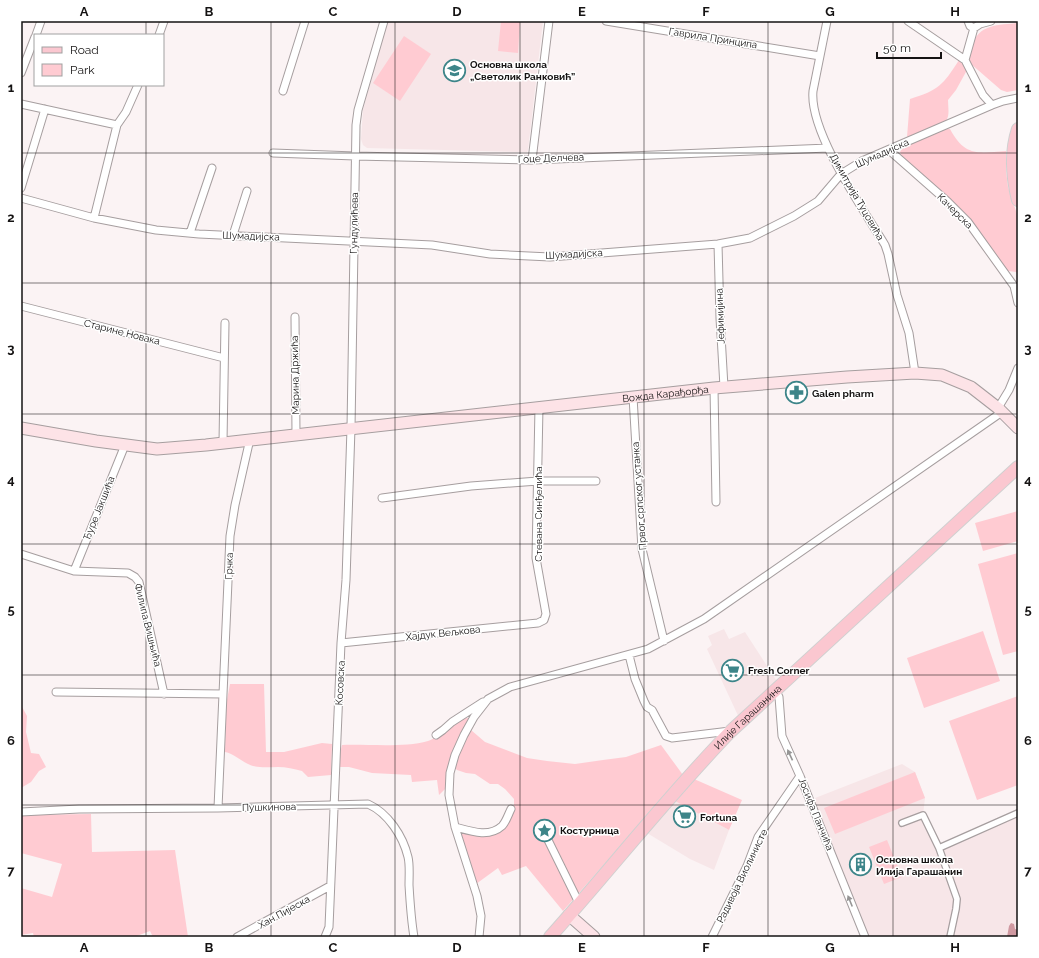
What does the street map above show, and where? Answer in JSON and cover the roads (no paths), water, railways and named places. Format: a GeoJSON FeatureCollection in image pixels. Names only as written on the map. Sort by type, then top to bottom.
{"type":"FeatureCollection","features":[{"type":"Feature","properties":{"kind":"main road"},"geometry":{"type":"LineString","coordinates":[[1018,129],[1014,144],[1012,170],[1018,200]]}},
{"type":"Feature","properties":{"kind":"main road","name":"Вожда Карађорђа"},"geometry":{"type":"LineString","coordinates":[[21,428],[156,449],[206,445],[719,387],[915,373],[942,375],[961,382],[979,392],[1018,428]]}},
{"type":"Feature","properties":{"kind":"main road","name":"Илије Гарашанина"},"geometry":{"type":"LineString","coordinates":[[550,937],[674,793],[730,731],[1018,467]]}},
{"type":"Feature","properties":{"kind":"main road"},"geometry":{"type":"LineString","coordinates":[[570,915],[594,937]]}},
{"type":"Feature","properties":{"kind":"street"},"geometry":{"type":"LineString","coordinates":[[36,34],[41,21]]}},
{"type":"Feature","properties":{"kind":"street"},"geometry":{"type":"LineString","coordinates":[[159,34],[164,21]]}},
{"type":"Feature","properties":{"kind":"street"},"geometry":{"type":"LineString","coordinates":[[283,91],[305,21]]}},
{"type":"Feature","properties":{"kind":"street","name":"Гундулићева"},"geometry":{"type":"LineString","coordinates":[[351,428],[356,125],[358,110],[384,21]]}},
{"type":"Feature","properties":{"kind":"street"},"geometry":{"type":"LineString","coordinates":[[532,160],[549,21]]}},
{"type":"Feature","properties":{"kind":"street","name":"Гаврила Принципа"},"geometry":{"type":"LineString","coordinates":[[606,21],[820,56]]}},
{"type":"Feature","properties":{"kind":"street","name":"Димитрија Туцовића"},"geometry":{"type":"LineString","coordinates":[[827,21],[812,100],[816,117],[828,148],[841,174],[885,246],[897,295],[909,333],[915,373]]}},
{"type":"Feature","properties":{"kind":"street"},"geometry":{"type":"LineString","coordinates":[[968,21],[970,26],[974,28]]}},
{"type":"Feature","properties":{"kind":"street"},"geometry":{"type":"LineString","coordinates":[[965,60],[974,28],[980,24],[991,21]]}},
{"type":"Feature","properties":{"kind":"street"},"geometry":{"type":"LineString","coordinates":[[912,22],[965,60],[983,95],[992,105]]}},
{"type":"Feature","properties":{"kind":"street"},"geometry":{"type":"LineString","coordinates":[[21,73],[34,39]]}},
{"type":"Feature","properties":{"kind":"street"},"geometry":{"type":"LineString","coordinates":[[94,218],[117,125],[126,112],[138,86]]}},
{"type":"Feature","properties":{"kind":"street","name":"Шумадијска"},"geometry":{"type":"LineString","coordinates":[[21,198],[94,218],[156,230],[432,245],[490,254],[550,257],[718,244],[750,238],[794,216],[818,201],[841,174],[862,161],[992,105],[1018,98]]}},
{"type":"Feature","properties":{"kind":"street"},"geometry":{"type":"LineString","coordinates":[[21,104],[117,125]]}},
{"type":"Feature","properties":{"kind":"street"},"geometry":{"type":"LineString","coordinates":[[21,188],[45,109]]}},
{"type":"Feature","properties":{"kind":"street","name":"Гоце Делчева"},"geometry":{"type":"LineString","coordinates":[[273,153],[532,160],[828,148]]}},
{"type":"Feature","properties":{"kind":"street","name":"Качерска"},"geometry":{"type":"LineString","coordinates":[[889,150],[948,202],[968,222],[1014,286],[1018,303]]}},
{"type":"Feature","properties":{"kind":"street"},"geometry":{"type":"LineString","coordinates":[[190,233],[212,168]]}},
{"type":"Feature","properties":{"kind":"street"},"geometry":{"type":"LineString","coordinates":[[233,235],[247,191]]}},
{"type":"Feature","properties":{"kind":"street","name":"Јефимијина"},"geometry":{"type":"LineString","coordinates":[[716,502],[720,318],[718,244]]}},
{"type":"Feature","properties":{"kind":"street","name":"Старине Новака"},"geometry":{"type":"LineString","coordinates":[[21,306],[224,358]]}},
{"type":"Feature","properties":{"kind":"street","name":"Марина Држића"},"geometry":{"type":"LineString","coordinates":[[295,317],[296,434]]}},
{"type":"Feature","properties":{"kind":"street"},"geometry":{"type":"LineString","coordinates":[[223,442],[225,323]]}},
{"type":"Feature","properties":{"kind":"street"},"geometry":{"type":"LineString","coordinates":[[436,735],[452,722],[510,687],[648,649],[704,619],[1000,410],[1018,368]]}},
{"type":"Feature","properties":{"kind":"street","name":"Првог српског устанка"},"geometry":{"type":"LineString","coordinates":[[633,397],[642,549],[664,641]]}},
{"type":"Feature","properties":{"kind":"street","name":"Стевана Синђелића"},"geometry":{"type":"LineString","coordinates":[[539,407],[536,558],[546,614],[544,620]]}},
{"type":"Feature","properties":{"kind":"street","name":"Косовска"},"geometry":{"type":"LineString","coordinates":[[325,937],[329,927],[346,580],[351,428]]}},
{"type":"Feature","properties":{"kind":"street","name":"Грчка"},"geometry":{"type":"LineString","coordinates":[[218,808],[230,536],[234,505],[250,439]]}},
{"type":"Feature","properties":{"kind":"street","name":"Ђуре Јакшића"},"geometry":{"type":"LineString","coordinates":[[74,571],[125,445]]}},
{"type":"Feature","properties":{"kind":"street"},"geometry":{"type":"LineString","coordinates":[[382,498],[471,486],[538,481],[596,481]]}},
{"type":"Feature","properties":{"kind":"street","name":"Филипа Вишњића"},"geometry":{"type":"LineString","coordinates":[[21,554],[74,571],[128,574],[135,577],[140,582],[164,694]]}},
{"type":"Feature","properties":{"kind":"street","name":"Хајдук Вељкова"},"geometry":{"type":"LineString","coordinates":[[342,643],[538,623],[544,620]]}},
{"type":"Feature","properties":{"kind":"street"},"geometry":{"type":"LineString","coordinates":[[629,655],[635,679],[644,701],[647,707],[652,710],[666,736],[672,738],[730,731]]}},
{"type":"Feature","properties":{"kind":"street","name":"Јосифа Панчића"},"geometry":{"type":"LineString","coordinates":[[775,690],[779,697],[782,736],[800,776],[865,937]]}},
{"type":"Feature","properties":{"kind":"street"},"geometry":{"type":"LineString","coordinates":[[56,692],[223,694]]}},
{"type":"Feature","properties":{"kind":"street"},"geometry":{"type":"LineString","coordinates":[[479,937],[481,916],[477,896],[455,827],[449,795],[450,774],[453,761],[464,735],[474,717],[488,699]]}},
{"type":"Feature","properties":{"kind":"street","name":"Радивоја Виолинисте"},"geometry":{"type":"LineString","coordinates":[[712,937],[747,866],[758,837],[800,776]]}},
{"type":"Feature","properties":{"kind":"street","name":"Пушкинова"},"geometry":{"type":"LineString","coordinates":[[21,812],[79,809],[218,808],[368,804],[375,807],[384,815],[396,829],[403,841],[408,858],[410,917],[414,937]]}},
{"type":"Feature","properties":{"kind":"street"},"geometry":{"type":"LineString","coordinates":[[455,827],[489,833],[502,826],[511,809]]}},
{"type":"Feature","properties":{"kind":"street"},"geometry":{"type":"LineString","coordinates":[[939,848],[1018,814]]}},
{"type":"Feature","properties":{"kind":"street"},"geometry":{"type":"LineString","coordinates":[[902,823],[922,815],[939,848],[957,899],[950,937]]}},
{"type":"Feature","properties":{"kind":"street"},"geometry":{"type":"LineString","coordinates":[[548,840],[579,903]]}},
{"type":"Feature","properties":{"kind":"street","name":"Хан Пијеска"},"geometry":{"type":"LineString","coordinates":[[238,937],[330,886]]}},
{"type":"Feature","properties":{"kind":"place","name":"Основна школа „Светолик Ранковић”"},"geometry":{"type":"Point","coordinates":[455,70]}},
{"type":"Feature","properties":{"kind":"place","name":"Galen pharm"},"geometry":{"type":"Point","coordinates":[797,393]}},
{"type":"Feature","properties":{"kind":"place","name":"Fresh Corner"},"geometry":{"type":"Point","coordinates":[733,670]}},
{"type":"Feature","properties":{"kind":"place","name":"Fortuna"},"geometry":{"type":"Point","coordinates":[685,817]}},
{"type":"Feature","properties":{"kind":"place","name":"Костурница"},"geometry":{"type":"Point","coordinates":[544,830]}},
{"type":"Feature","properties":{"kind":"place","name":"Основна школа Илија Гарашанин"},"geometry":{"type":"Point","coordinates":[861,865]}}]}
